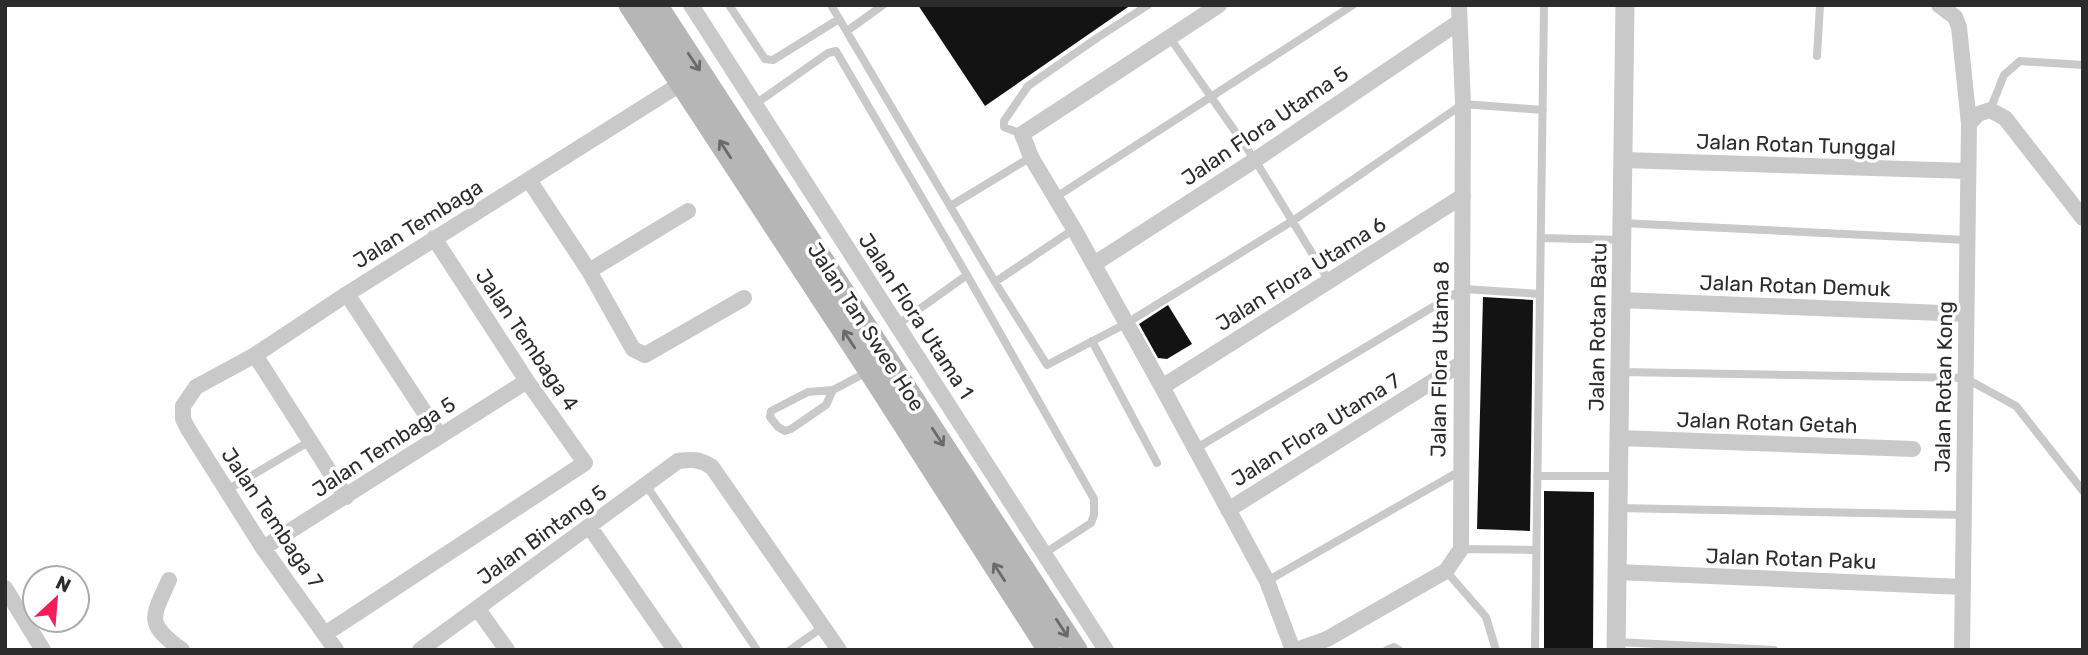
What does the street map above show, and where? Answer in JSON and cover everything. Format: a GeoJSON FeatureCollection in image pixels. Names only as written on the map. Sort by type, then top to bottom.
{"type":"FeatureCollection","features":[{"type":"Feature","properties":{"kind":"main road","name":"Jalan Tan Swee Hoe"},"geometry":{"type":"LineString","coordinates":[[630,5],[1049,650]]}},
{"type":"Feature","properties":{"kind":"main road","name":"Jalan Tan Swee Hoe"},"geometry":{"type":"LineString","coordinates":[[656,5],[1076,650]]}},
{"type":"Feature","properties":{"kind":"street"},"geometry":{"type":"LineString","coordinates":[[1219,5],[1024,131],[1031,157],[1127,323],[1267,581],[1294,650],[1327,639],[1446,571],[1461,549]]}},
{"type":"Feature","properties":{"kind":"street","name":"Jalan Flora Utama 8"},"geometry":{"type":"LineString","coordinates":[[1459,5],[1463,104],[1461,549]]}},
{"type":"Feature","properties":{"kind":"street","name":"Jalan Rotan Batu"},"geometry":{"type":"LineString","coordinates":[[1616,646],[1625,5]]}},
{"type":"Feature","properties":{"kind":"street"},"geometry":{"type":"LineString","coordinates":[[1939,5],[1955,11]]}},
{"type":"Feature","properties":{"kind":"street","name":"Jalan Flora Utama 1"},"geometry":{"type":"LineString","coordinates":[[693,6],[1106,650]]}},
{"type":"Feature","properties":{"kind":"street","name":"Jalan Rotan Kong"},"geometry":{"type":"LineString","coordinates":[[1955,11],[1962,43],[1969,124],[1962,643]]}},
{"type":"Feature","properties":{"kind":"street","name":"Jalan Flora Utama 5"},"geometry":{"type":"LineString","coordinates":[[1094,264],[1255,160],[1458,22]]}},
{"type":"Feature","properties":{"kind":"street","name":"Jalan Tembaga"},"geometry":{"type":"LineString","coordinates":[[183,406],[196,387],[255,355],[434,238],[682,83]]}},
{"type":"Feature","properties":{"kind":"street"},"geometry":{"type":"LineString","coordinates":[[1969,124],[1978,114],[1990,110],[2005,118],[2083,218]]}},
{"type":"Feature","properties":{"kind":"street","name":"Jalan Rotan Tunggal"},"geometry":{"type":"LineString","coordinates":[[1623,160],[1969,171]]}},
{"type":"Feature","properties":{"kind":"street"},"geometry":{"type":"LineString","coordinates":[[529,180],[589,271],[633,349],[645,355],[744,298]]}},
{"type":"Feature","properties":{"kind":"street","name":"Jalan Flora Utama 6"},"geometry":{"type":"LineString","coordinates":[[1162,387],[1462,196]]}},
{"type":"Feature","properties":{"kind":"street"},"geometry":{"type":"LineString","coordinates":[[589,271],[688,211]]}},
{"type":"Feature","properties":{"kind":"street","name":"Jalan Tembaga 4"},"geometry":{"type":"LineString","coordinates":[[325,634],[585,465],[583,457],[527,381],[434,238]]}},
{"type":"Feature","properties":{"kind":"street"},"geometry":{"type":"LineString","coordinates":[[347,294],[440,436]]}},
{"type":"Feature","properties":{"kind":"street","name":"Jalan Rotan Demuk"},"geometry":{"type":"LineString","coordinates":[[1621,300],[1966,314]]}},
{"type":"Feature","properties":{"kind":"street"},"geometry":{"type":"LineString","coordinates":[[255,355],[346,497]]}},
{"type":"Feature","properties":{"kind":"street","name":"Jalan Flora Utama 7"},"geometry":{"type":"LineString","coordinates":[[1228,510],[1462,363]]}},
{"type":"Feature","properties":{"kind":"street","name":"Jalan Tembaga 5"},"geometry":{"type":"LineString","coordinates":[[263,548],[527,381]]}},
{"type":"Feature","properties":{"kind":"street","name":"Jalan Tembaga 7"},"geometry":{"type":"LineString","coordinates":[[183,406],[183,419],[188,429],[263,548],[336,650]]}},
{"type":"Feature","properties":{"kind":"street","name":"Jalan Rotan Getah"},"geometry":{"type":"LineString","coordinates":[[1619,438],[1913,449]]}},
{"type":"Feature","properties":{"kind":"street","name":"Jalan Bintang 5"},"geometry":{"type":"LineString","coordinates":[[420,650],[678,461],[691,459],[704,461],[712,467],[823,627]]}},
{"type":"Feature","properties":{"kind":"street"},"geometry":{"type":"LineString","coordinates":[[589,526],[675,650]]}},
{"type":"Feature","properties":{"kind":"street","name":"Jalan Rotan Paku"},"geometry":{"type":"LineString","coordinates":[[1617,572],[1962,587]]}},
{"type":"Feature","properties":{"kind":"street"},"geometry":{"type":"LineString","coordinates":[[169,580],[156,610],[156,628],[182,650]]}},
{"type":"Feature","properties":{"kind":"street"},"geometry":{"type":"LineString","coordinates":[[5,589],[43,650]]}},
{"type":"Feature","properties":{"kind":"street"},"geometry":{"type":"LineString","coordinates":[[477,608],[506,650]]}},
{"type":"Feature","properties":{"kind":"street"},"geometry":{"type":"LineString","coordinates":[[823,627],[839,650]]}},
{"type":"Feature","properties":{"kind":"lane"},"geometry":{"type":"LineString","coordinates":[[729,5],[765,60],[773,60],[839,19]]}},
{"type":"Feature","properties":{"kind":"lane"},"geometry":{"type":"LineString","coordinates":[[847,31],[883,5]]}},
{"type":"Feature","properties":{"kind":"lane"},"geometry":{"type":"LineString","coordinates":[[1024,131],[1008,131],[1004,127],[1004,121],[1028,86],[1148,5]]}},
{"type":"Feature","properties":{"kind":"lane"},"geometry":{"type":"LineString","coordinates":[[1056,197],[1353,5]]}},
{"type":"Feature","properties":{"kind":"lane"},"geometry":{"type":"LineString","coordinates":[[1535,650],[1544,5]]}},
{"type":"Feature","properties":{"kind":"lane"},"geometry":{"type":"LineString","coordinates":[[1817,56],[1820,5]]}},
{"type":"Feature","properties":{"kind":"lane"},"geometry":{"type":"LineString","coordinates":[[832,6],[1045,364],[1127,323],[1293,220],[1463,104],[1543,110]]}},
{"type":"Feature","properties":{"kind":"lane"},"geometry":{"type":"LineString","coordinates":[[1170,38],[1255,160],[1329,281]]}},
{"type":"Feature","properties":{"kind":"lane"},"geometry":{"type":"LineString","coordinates":[[754,105],[828,53],[836,51],[1094,499],[1091,523],[1045,553]]}},
{"type":"Feature","properties":{"kind":"lane"},"geometry":{"type":"LineString","coordinates":[[1990,110],[2004,75],[2020,61],[2083,65]]}},
{"type":"Feature","properties":{"kind":"lane"},"geometry":{"type":"LineString","coordinates":[[952,205],[1031,157]]}},
{"type":"Feature","properties":{"kind":"lane"},"geometry":{"type":"LineString","coordinates":[[996,282],[1074,229]]}},
{"type":"Feature","properties":{"kind":"lane"},"geometry":{"type":"LineString","coordinates":[[1541,238],[1622,232],[1967,240]]}},
{"type":"Feature","properties":{"kind":"lane"},"geometry":{"type":"LineString","coordinates":[[897,325],[967,275]]}},
{"type":"Feature","properties":{"kind":"lane"},"geometry":{"type":"LineString","coordinates":[[1195,449],[1463,289],[1540,294]]}},
{"type":"Feature","properties":{"kind":"lane"},"geometry":{"type":"LineString","coordinates":[[1092,341],[1157,463]]}},
{"type":"Feature","properties":{"kind":"lane"},"geometry":{"type":"LineString","coordinates":[[833,390],[826,405],[791,429],[785,431],[778,427],[770,417],[771,411],[776,407],[808,392],[833,390],[870,371]]}},
{"type":"Feature","properties":{"kind":"lane"},"geometry":{"type":"LineString","coordinates":[[1620,372],[1965,378],[2016,406],[2083,491]]}},
{"type":"Feature","properties":{"kind":"lane"},"geometry":{"type":"LineString","coordinates":[[227,490],[310,441]]}},
{"type":"Feature","properties":{"kind":"lane"},"geometry":{"type":"LineString","coordinates":[[1267,581],[1460,471]]}},
{"type":"Feature","properties":{"kind":"lane"},"geometry":{"type":"LineString","coordinates":[[1537,475],[1619,476]]}},
{"type":"Feature","properties":{"kind":"lane"},"geometry":{"type":"LineString","coordinates":[[646,485],[757,650]]}},
{"type":"Feature","properties":{"kind":"lane"},"geometry":{"type":"LineString","coordinates":[[1618,508],[1964,515]]}},
{"type":"Feature","properties":{"kind":"lane"},"geometry":{"type":"LineString","coordinates":[[1461,549],[1536,550]]}},
{"type":"Feature","properties":{"kind":"lane"},"geometry":{"type":"LineString","coordinates":[[1446,571],[1486,617],[1496,650]]}},
{"type":"Feature","properties":{"kind":"lane"},"geometry":{"type":"LineString","coordinates":[[790,650],[823,627]]}},
{"type":"Feature","properties":{"kind":"lane"},"geometry":{"type":"LineString","coordinates":[[1962,643],[1972,650]]}},
{"type":"Feature","properties":{"kind":"lane"},"geometry":{"type":"LineString","coordinates":[[1616,646],[1774,650]]}},
{"type":"Feature","properties":{"kind":"lane"},"geometry":{"type":"LineString","coordinates":[[1387,650],[1399,650]]}},
{"type":"Feature","properties":{"kind":"building"},"geometry":{"type":"Polygon","coordinates":[[[918,5],[1131,5],[985,106],[918,5]]]}},
{"type":"Feature","properties":{"kind":"building"},"geometry":{"type":"Polygon","coordinates":[[[1483,297],[1533,300],[1530,531],[1477,529],[1483,297]]]}},
{"type":"Feature","properties":{"kind":"building"},"geometry":{"type":"Polygon","coordinates":[[[1168,305],[1192,344],[1167,359],[1158,358],[1139,324],[1168,305]]]}},
{"type":"Feature","properties":{"kind":"building"},"geometry":{"type":"Polygon","coordinates":[[[1544,491],[1594,492],[1593,650],[1544,650],[1544,491]]]}}]}
